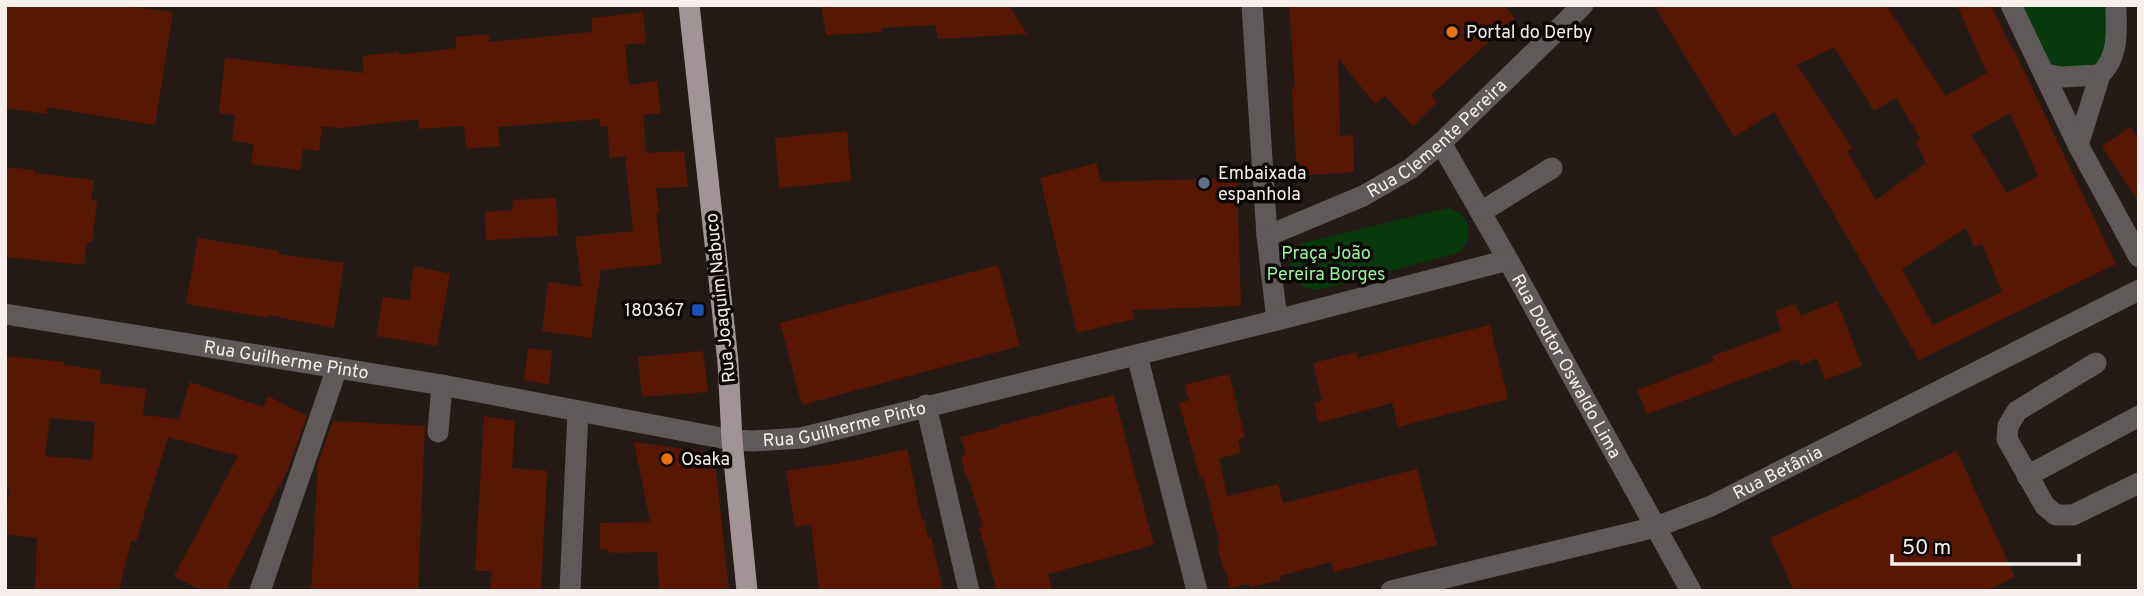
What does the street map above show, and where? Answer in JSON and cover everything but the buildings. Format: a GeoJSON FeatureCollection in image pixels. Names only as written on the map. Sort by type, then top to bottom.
{"type":"FeatureCollection","features":[{"type":"Feature","properties":{"kind":"main road","name":"Rua Joaquim Nabuco"},"geometry":{"type":"LineString","coordinates":[[689,5],[728,362],[732,440],[747,591]]}},
{"type":"Feature","properties":{"kind":"street"},"geometry":{"type":"LineString","coordinates":[[1252,5],[1267,236],[1277,320]]}},
{"type":"Feature","properties":{"kind":"street","name":"Rua Clemente Pereira"},"geometry":{"type":"LineString","coordinates":[[1267,236],[1363,196],[1410,169],[1441,143],[1583,5]]}},
{"type":"Feature","properties":{"kind":"street"},"geometry":{"type":"LineString","coordinates":[[2011,5],[2078,145],[2139,257]]}},
{"type":"Feature","properties":{"kind":"street"},"geometry":{"type":"LineString","coordinates":[[2078,145],[2100,75],[2109,66],[2116,45],[2116,5]]}},
{"type":"Feature","properties":{"kind":"street"},"geometry":{"type":"LineString","coordinates":[[2044,74],[2062,77],[2100,75]]}},
{"type":"Feature","properties":{"kind":"street","name":"Rua Doutor Oswaldo Lima"},"geometry":{"type":"LineString","coordinates":[[1441,143],[1691,591]]}},
{"type":"Feature","properties":{"kind":"street"},"geometry":{"type":"LineString","coordinates":[[1481,212],[1552,168]]}},
{"type":"Feature","properties":{"kind":"street","name":"Rua Guilherme Pinto"},"geometry":{"type":"LineString","coordinates":[[5,314],[442,385],[732,440],[753,441],[801,438],[1508,260]]}},
{"type":"Feature","properties":{"kind":"street","name":"Rua Betânia"},"geometry":{"type":"LineString","coordinates":[[1391,591],[1656,527],[1711,506],[2139,290]]}},
{"type":"Feature","properties":{"kind":"street"},"geometry":{"type":"LineString","coordinates":[[1137,355],[1197,591]]}},
{"type":"Feature","properties":{"kind":"street"},"geometry":{"type":"LineString","coordinates":[[2096,363],[2017,411],[2008,426],[2007,439],[2045,506],[2056,515],[2073,515],[2139,483]]}},
{"type":"Feature","properties":{"kind":"street"},"geometry":{"type":"LineString","coordinates":[[260,591],[337,368]]}},
{"type":"Feature","properties":{"kind":"street"},"geometry":{"type":"LineString","coordinates":[[438,432],[442,385]]}},
{"type":"Feature","properties":{"kind":"street"},"geometry":{"type":"LineString","coordinates":[[926,405],[969,591]]}},
{"type":"Feature","properties":{"kind":"street"},"geometry":{"type":"LineString","coordinates":[[570,591],[578,411]]}},
{"type":"Feature","properties":{"kind":"street"},"geometry":{"type":"LineString","coordinates":[[2027,476],[2139,416]]}},
{"type":"Feature","properties":{"kind":"green space"},"geometry":{"type":"Polygon","coordinates":[[[2019,5],[2106,5],[2106,62],[2094,63],[2084,71],[2051,68],[2019,5]]]}},
{"type":"Feature","properties":{"kind":"green space","name":"Praça João Pereira Borges"},"geometry":{"type":"Polygon","coordinates":[[[1448,208],[1462,215],[1468,227],[1467,241],[1458,253],[1318,290],[1300,285],[1294,279],[1290,265],[1292,257],[1303,243],[1448,208]]]}},
{"type":"Feature","properties":{"kind":"place","name":"Portal do Derby"},"geometry":{"type":"Point","coordinates":[1452,32]}},
{"type":"Feature","properties":{"kind":"place","name":"Embaixada espanhola"},"geometry":{"type":"Point","coordinates":[1204,183]}},
{"type":"Feature","properties":{"kind":"place","name":"180367"},"geometry":{"type":"Point","coordinates":[698,310]}},
{"type":"Feature","properties":{"kind":"place","name":"Osaka"},"geometry":{"type":"Point","coordinates":[667,459]}}]}
